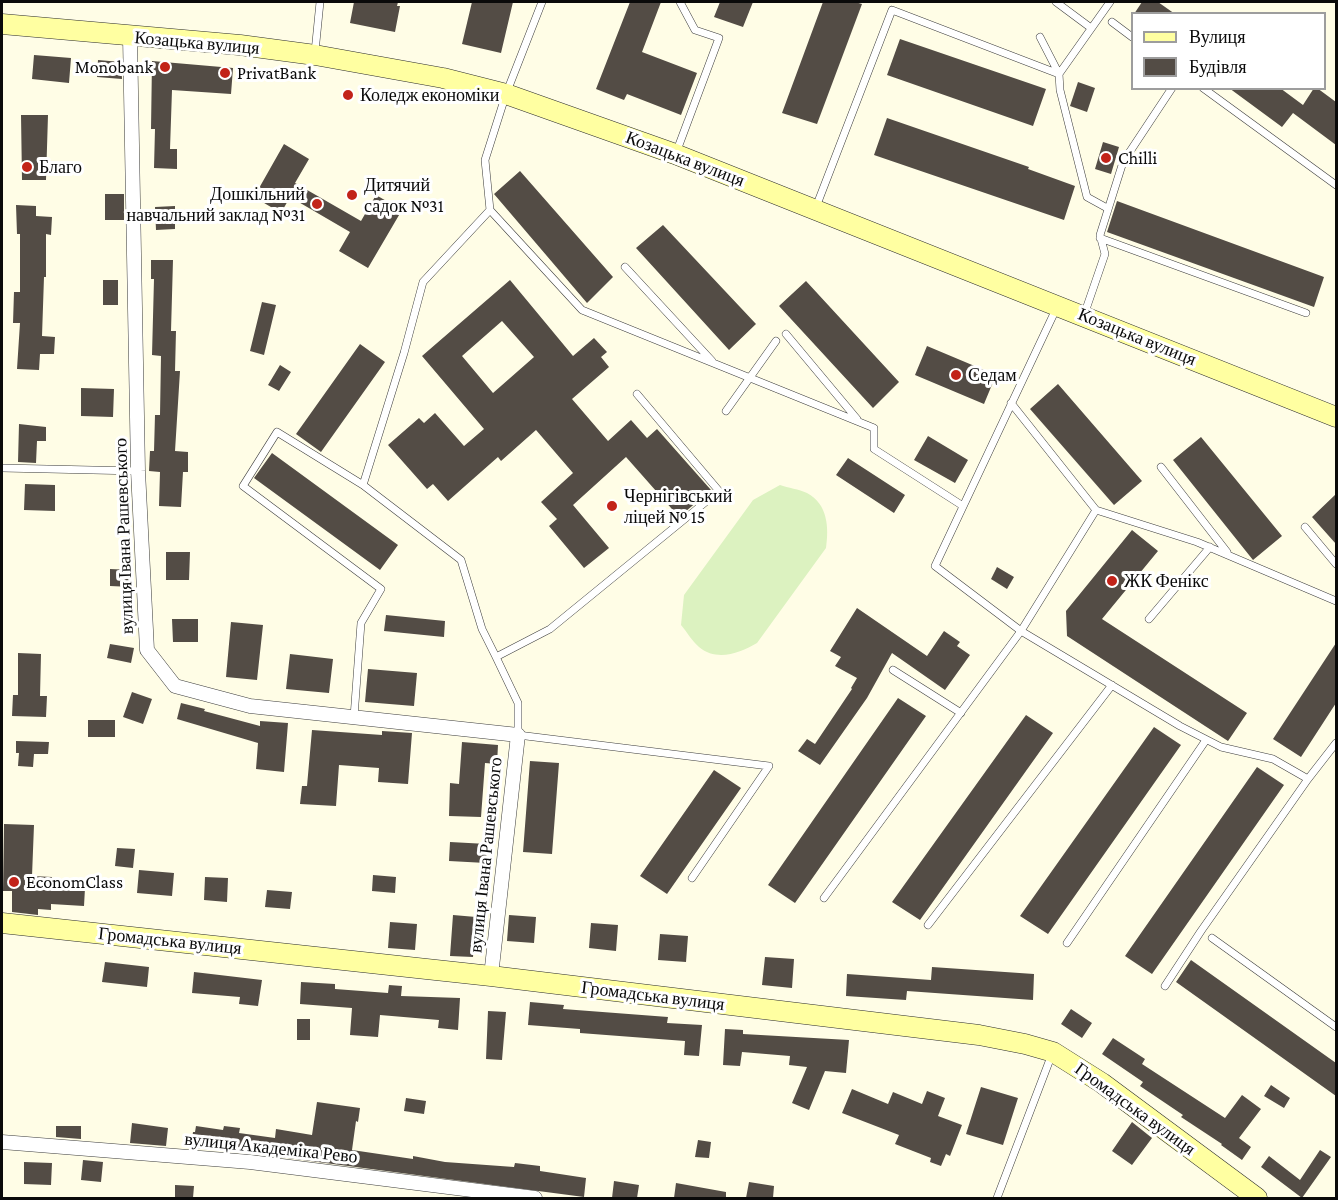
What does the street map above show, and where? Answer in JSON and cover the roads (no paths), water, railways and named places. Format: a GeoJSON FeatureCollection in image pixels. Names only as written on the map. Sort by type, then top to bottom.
{"type":"FeatureCollection","features":[{"type":"Feature","properties":{"kind":"main road","name":"Козацька вулиця"},"geometry":{"type":"LineString","coordinates":[[2,24],[235,45],[315,55],[443,78],[506,94],[675,154],[1336,417]]}},
{"type":"Feature","properties":{"kind":"main road","name":"Громадська вулиця"},"geometry":{"type":"LineString","coordinates":[[2,923],[490,976],[979,1035],[1025,1044],[1053,1052],[1102,1083],[1257,1198]]}},
{"type":"Feature","properties":{"kind":"street","name":"вулиця Івана Рашевського"},"geometry":{"type":"LineString","coordinates":[[130,37],[138,471],[147,650],[175,686],[250,706],[518,735],[490,976]]}},
{"type":"Feature","properties":{"kind":"street","name":"вулиця Академіка Рево"},"geometry":{"type":"LineString","coordinates":[[2,1142],[250,1162],[535,1198]]}},
{"type":"Feature","properties":{"kind":"lane"},"geometry":{"type":"LineString","coordinates":[[315,55],[320,2]]}},
{"type":"Feature","properties":{"kind":"lane"},"geometry":{"type":"LineString","coordinates":[[542,2],[506,94],[485,160],[490,210],[582,310],[874,428],[874,449],[963,506]]}},
{"type":"Feature","properties":{"kind":"lane"},"geometry":{"type":"LineString","coordinates":[[675,154],[719,38],[695,30],[680,2]]}},
{"type":"Feature","properties":{"kind":"lane"},"geometry":{"type":"LineString","coordinates":[[1056,2],[1091,28]]}},
{"type":"Feature","properties":{"kind":"lane"},"geometry":{"type":"LineString","coordinates":[[1059,74],[1110,2]]}},
{"type":"Feature","properties":{"kind":"lane"},"geometry":{"type":"LineString","coordinates":[[815,209],[892,10],[1059,74]]}},
{"type":"Feature","properties":{"kind":"lane"},"geometry":{"type":"LineString","coordinates":[[1112,22],[1131,36]]}},
{"type":"Feature","properties":{"kind":"lane"},"geometry":{"type":"LineString","coordinates":[[1040,37],[1059,74],[1060,90],[1088,197],[1107,208]]}},
{"type":"Feature","properties":{"kind":"lane"},"geometry":{"type":"LineString","coordinates":[[1084,315],[1105,254],[1100,235],[1123,162],[1171,90]]}},
{"type":"Feature","properties":{"kind":"lane"},"geometry":{"type":"LineString","coordinates":[[1206,90],[1336,186]]}},
{"type":"Feature","properties":{"kind":"lane"},"geometry":{"type":"LineString","coordinates":[[363,485],[404,353],[423,282],[490,210]]}},
{"type":"Feature","properties":{"kind":"lane"},"geometry":{"type":"LineString","coordinates":[[1100,238],[1306,313]]}},
{"type":"Feature","properties":{"kind":"lane"},"geometry":{"type":"LineString","coordinates":[[625,267],[714,363]]}},
{"type":"Feature","properties":{"kind":"lane"},"geometry":{"type":"LineString","coordinates":[[1058,305],[935,566],[1021,631],[1206,740],[1221,747],[1273,759],[1308,779]]}},
{"type":"Feature","properties":{"kind":"lane"},"geometry":{"type":"LineString","coordinates":[[786,334],[858,421]]}},
{"type":"Feature","properties":{"kind":"lane"},"geometry":{"type":"LineString","coordinates":[[726,411],[776,341]]}},
{"type":"Feature","properties":{"kind":"lane"},"geometry":{"type":"LineString","coordinates":[[496,657],[550,629],[719,490],[637,394]]}},
{"type":"Feature","properties":{"kind":"lane"},"geometry":{"type":"LineString","coordinates":[[1011,403],[1096,510],[1210,547],[1336,601]]}},
{"type":"Feature","properties":{"kind":"lane"},"geometry":{"type":"LineString","coordinates":[[354,717],[362,623],[381,589],[243,486],[277,432],[363,485],[461,560],[482,629],[518,704],[518,735],[769,766],[692,878]]}},
{"type":"Feature","properties":{"kind":"lane"},"geometry":{"type":"LineString","coordinates":[[1161,467],[1228,554]]}},
{"type":"Feature","properties":{"kind":"lane"},"geometry":{"type":"LineString","coordinates":[[2,468],[138,471]]}},
{"type":"Feature","properties":{"kind":"lane"},"geometry":{"type":"LineString","coordinates":[[824,898],[1021,631],[1096,510]]}},
{"type":"Feature","properties":{"kind":"lane"},"geometry":{"type":"LineString","coordinates":[[1305,527],[1336,564]]}},
{"type":"Feature","properties":{"kind":"lane"},"geometry":{"type":"LineString","coordinates":[[1149,619],[1210,547]]}},
{"type":"Feature","properties":{"kind":"lane"},"geometry":{"type":"LineString","coordinates":[[893,670],[960,713]]}},
{"type":"Feature","properties":{"kind":"lane"},"geometry":{"type":"LineString","coordinates":[[928,925],[1112,685]]}},
{"type":"Feature","properties":{"kind":"lane"},"geometry":{"type":"LineString","coordinates":[[1067,943],[1206,740]]}},
{"type":"Feature","properties":{"kind":"lane"},"geometry":{"type":"LineString","coordinates":[[1165,986],[1308,779],[1336,743]]}},
{"type":"Feature","properties":{"kind":"lane"},"geometry":{"type":"LineString","coordinates":[[1212,938],[1336,1027]]}},
{"type":"Feature","properties":{"kind":"lane"},"geometry":{"type":"LineString","coordinates":[[997,1198],[1053,1052]]}},
{"type":"Feature","properties":{"kind":"place","name":"Monobank"},"geometry":{"type":"Point","coordinates":[165,67]}},
{"type":"Feature","properties":{"kind":"place","name":"PrivatBank"},"geometry":{"type":"Point","coordinates":[225,73]}},
{"type":"Feature","properties":{"kind":"place","name":"Коледж економіки"},"geometry":{"type":"Point","coordinates":[348,95]}},
{"type":"Feature","properties":{"kind":"place","name":"Chilli"},"geometry":{"type":"Point","coordinates":[1106,158]}},
{"type":"Feature","properties":{"kind":"place","name":"Благо"},"geometry":{"type":"Point","coordinates":[27,167]}},
{"type":"Feature","properties":{"kind":"place","name":"Дитячий садок №31"},"geometry":{"type":"Point","coordinates":[352,195]}},
{"type":"Feature","properties":{"kind":"place","name":"Дошкільний навчальний заклад №31"},"geometry":{"type":"Point","coordinates":[317,204]}},
{"type":"Feature","properties":{"kind":"place","name":"Седам"},"geometry":{"type":"Point","coordinates":[956,375]}},
{"type":"Feature","properties":{"kind":"place","name":"Чернігівський ліцей № 15"},"geometry":{"type":"Point","coordinates":[612,506]}},
{"type":"Feature","properties":{"kind":"place","name":"ЖК Фенікс"},"geometry":{"type":"Point","coordinates":[1112,581]}},
{"type":"Feature","properties":{"kind":"place","name":"EconomClass"},"geometry":{"type":"Point","coordinates":[14,882]}}]}
